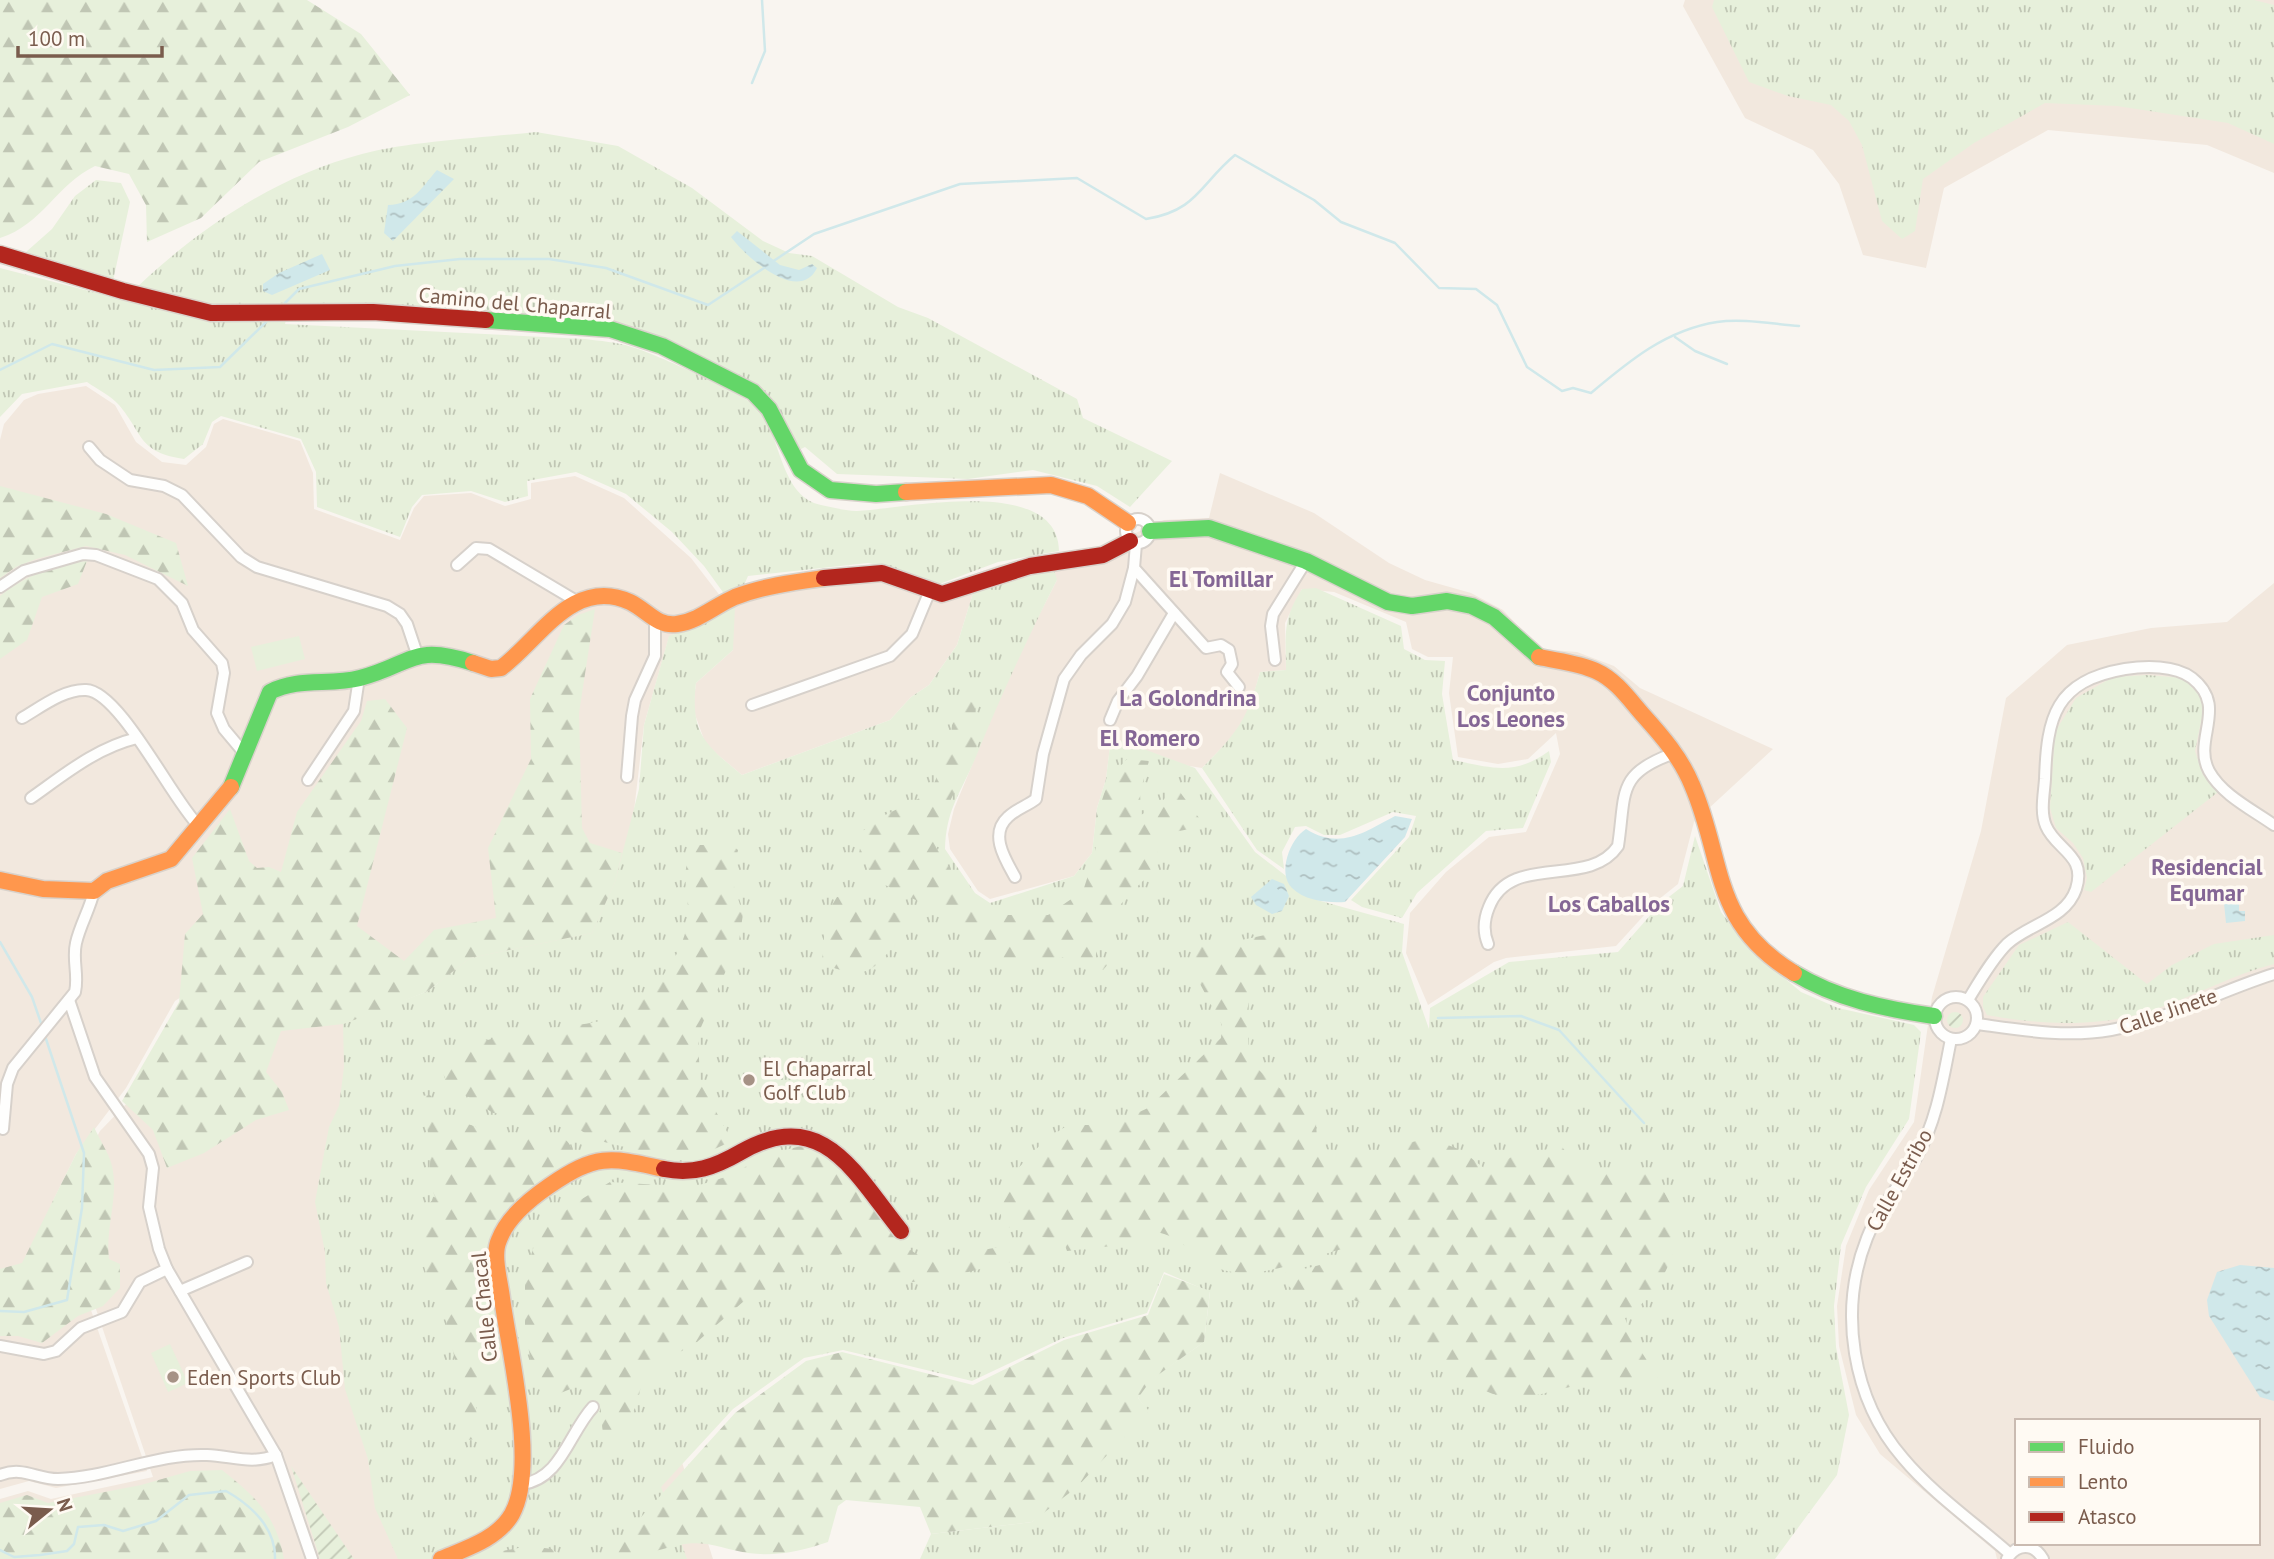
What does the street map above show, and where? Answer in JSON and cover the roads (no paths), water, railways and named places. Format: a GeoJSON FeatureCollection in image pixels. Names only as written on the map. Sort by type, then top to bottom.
{"type":"FeatureCollection","features":[{"type":"Feature","properties":{"kind":"street","name":"Camino del Chaparral"},"geometry":{"type":"LineString","coordinates":[[0,254],[135,295],[211,313],[273,315],[373,312],[610,330],[662,346],[753,392],[769,409],[801,470],[819,485],[830,490],[876,494],[1051,485],[1088,496],[1128,523]]}},
{"type":"Feature","properties":{"kind":"street"},"geometry":{"type":"LineString","coordinates":[[89,447],[100,460],[130,480],[164,486],[182,495],[241,557],[257,567],[387,606],[400,614],[417,654]]}},
{"type":"Feature","properties":{"kind":"street"},"geometry":{"type":"LineString","coordinates":[[1015,877],[1001,848],[1001,827],[1006,818],[1036,799],[1043,754],[1064,679],[1081,655],[1112,624],[1125,602],[1134,568],[1133,542],[1126,534],[1128,523],[1135,519],[1144,520],[1150,531]]}},
{"type":"Feature","properties":{"kind":"street"},"geometry":{"type":"LineString","coordinates":[[1150,531],[1209,528],[1306,561],[1388,602],[1412,606],[1435,602],[1460,603],[1494,617],[1535,656],[1582,667],[1608,678],[1620,688],[1672,754],[1693,786],[1723,891],[1737,919],[1775,962],[1821,990],[1867,1004],[1934,1016]]}},
{"type":"Feature","properties":{"kind":"street"},"geometry":{"type":"LineString","coordinates":[[3,1129],[7,1084],[13,1068],[69,1000],[78,981],[76,941],[89,912],[94,891],[107,881],[171,859],[228,792],[264,702],[270,692],[279,686],[359,678],[417,654],[449,655],[491,669],[501,668],[557,616],[578,602],[620,599],[632,603],[663,624],[682,623],[744,594],[860,574],[895,576],[929,593],[942,594],[1030,566],[1103,555],[1133,542],[1146,540],[1150,531]]}},
{"type":"Feature","properties":{"kind":"street"},"geometry":{"type":"LineString","coordinates":[[457,565],[476,548],[489,549],[578,602]]}},
{"type":"Feature","properties":{"kind":"street"},"geometry":{"type":"LineString","coordinates":[[0,587],[24,571],[83,554],[96,555],[158,579],[182,603],[193,629],[222,663],[224,673],[217,713],[224,729],[245,754]]}},
{"type":"Feature","properties":{"kind":"street"},"geometry":{"type":"LineString","coordinates":[[1275,660],[1271,626],[1273,614],[1306,561]]}},
{"type":"Feature","properties":{"kind":"street"},"geometry":{"type":"LineString","coordinates":[[1134,568],[1206,648],[1221,645],[1229,650],[1232,664],[1227,672],[1239,687]]}},
{"type":"Feature","properties":{"kind":"street"},"geometry":{"type":"LineString","coordinates":[[752,705],[890,656],[912,634],[929,593]]}},
{"type":"Feature","properties":{"kind":"street"},"geometry":{"type":"LineString","coordinates":[[1110,720],[1118,701],[1137,676],[1174,612]]}},
{"type":"Feature","properties":{"kind":"street"},"geometry":{"type":"LineString","coordinates":[[627,777],[632,716],[635,700],[654,656],[655,620]]}},
{"type":"Feature","properties":{"kind":"street"},"geometry":{"type":"LineString","coordinates":[[1968,1000],[2005,946],[2024,930],[2061,912],[2074,895],[2077,866],[2070,851],[2055,840],[2046,827],[2043,813],[2046,739],[2051,720],[2060,704],[2089,679],[2117,671],[2150,667],[2188,675],[2199,684],[2210,710],[2205,744],[2207,768],[2225,790],[2274,825]]}},
{"type":"Feature","properties":{"kind":"street"},"geometry":{"type":"LineString","coordinates":[[308,780],[354,711],[359,678]]}},
{"type":"Feature","properties":{"kind":"street"},"geometry":{"type":"LineString","coordinates":[[22,718],[66,694],[92,691],[110,705],[137,738],[169,780],[189,817],[199,826]]}},
{"type":"Feature","properties":{"kind":"street"},"geometry":{"type":"LineString","coordinates":[[32,798],[106,747],[137,738]]}},
{"type":"Feature","properties":{"kind":"street"},"geometry":{"type":"LineString","coordinates":[[1488,944],[1485,937],[1486,914],[1499,890],[1520,877],[1604,861],[1618,846],[1627,786],[1632,776],[1641,767],[1672,754]]}},
{"type":"Feature","properties":{"kind":"street"},"geometry":{"type":"LineString","coordinates":[[0,880],[43,889],[94,891]]}},
{"type":"Feature","properties":{"kind":"street","name":"Calle Jinete"},"geometry":{"type":"LineString","coordinates":[[1977,1024],[2069,1034],[2110,1031],[2152,1020],[2274,974]]}},
{"type":"Feature","properties":{"kind":"street"},"geometry":{"type":"LineString","coordinates":[[1954,997],[1968,1000],[1976,1011],[1977,1024],[1970,1035],[1951,1039],[1937,1028],[1934,1016],[1947,999],[1954,997]]}},
{"type":"Feature","properties":{"kind":"street"},"geometry":{"type":"LineString","coordinates":[[69,1000],[95,1077],[149,1154],[153,1168],[149,1207],[153,1229],[167,1269],[276,1455],[312,1559]]}},
{"type":"Feature","properties":{"kind":"street","name":"Calle Estribo"},"geometry":{"type":"LineString","coordinates":[[1951,1039],[1929,1131],[1867,1239],[1855,1279],[1852,1334],[1864,1391],[1890,1443],[1926,1481],[2009,1556]]}},
{"type":"Feature","properties":{"kind":"street","name":"Calle Chacal"},"geometry":{"type":"LineString","coordinates":[[441,1559],[495,1534],[514,1512],[522,1484],[523,1459],[498,1243],[500,1232],[514,1216],[574,1170],[605,1158],[699,1171],[764,1138],[803,1136],[818,1141],[839,1157],[901,1231]]}},
{"type":"Feature","properties":{"kind":"street"},"geometry":{"type":"LineString","coordinates":[[180,1291],[247,1262]]}},
{"type":"Feature","properties":{"kind":"street"},"geometry":{"type":"LineString","coordinates":[[0,1346],[44,1354],[56,1351],[80,1328],[122,1312],[140,1282],[167,1269]]}},
{"type":"Feature","properties":{"kind":"street"},"geometry":{"type":"LineString","coordinates":[[522,1484],[536,1482],[548,1474],[580,1421],[593,1407]]}},
{"type":"Feature","properties":{"kind":"street"},"geometry":{"type":"LineString","coordinates":[[0,1475],[22,1470],[59,1479],[177,1457],[206,1455],[255,1461],[276,1455]]}},
{"type":"Feature","properties":{"kind":"street"},"geometry":{"type":"LineString","coordinates":[[2009,1556],[2026,1546],[2037,1550],[2043,1559]]}},
{"type":"Feature","properties":{"kind":"water"},"geometry":{"type":"Polygon","coordinates":[[[437,170],[454,179],[393,241],[384,233],[388,205],[411,198],[437,170]]]}},
{"type":"Feature","properties":{"kind":"water"},"geometry":{"type":"Polygon","coordinates":[[[737,231],[780,265],[799,270],[812,264],[817,268],[809,278],[798,281],[772,274],[731,237],[737,231]]]}},
{"type":"Feature","properties":{"kind":"water"},"geometry":{"type":"Polygon","coordinates":[[[322,254],[330,270],[272,295],[263,291],[263,284],[279,273],[322,254]]]}},
{"type":"Feature","properties":{"kind":"water"},"geometry":{"type":"Polygon","coordinates":[[[1395,816],[1412,819],[1405,837],[1345,902],[1310,898],[1297,892],[1288,882],[1287,857],[1295,840],[1306,829],[1318,835],[1341,839],[1362,833],[1395,816]]]}},
{"type":"Feature","properties":{"kind":"water"},"geometry":{"type":"Polygon","coordinates":[[[1272,879],[1284,884],[1289,896],[1282,911],[1272,914],[1256,905],[1251,897],[1272,879]]]}},
{"type":"Feature","properties":{"kind":"water"},"geometry":{"type":"Polygon","coordinates":[[[2239,902],[2239,911],[2245,911],[2245,921],[2226,923],[2224,903],[2239,902]]]}},
{"type":"Feature","properties":{"kind":"water"},"geometry":{"type":"Polygon","coordinates":[[[2240,1265],[2274,1268],[2274,1401],[2260,1397],[2209,1316],[2207,1300],[2217,1272],[2240,1265]]]}},
{"type":"Feature","properties":{"kind":"waterway"},"geometry":{"type":"LineString","coordinates":[[752,83],[765,51],[762,0]]}},
{"type":"Feature","properties":{"kind":"waterway"},"geometry":{"type":"LineString","coordinates":[[772,262],[814,234],[960,184],[1077,178],[1146,219],[1176,210],[1187,203],[1235,155],[1314,200],[1341,222],[1395,243],[1439,288],[1476,289],[1497,305],[1527,367],[1562,391],[1573,388],[1591,393],[1649,349],[1699,326],[1737,321],[1799,326]]}},
{"type":"Feature","properties":{"kind":"waterway"},"geometry":{"type":"LineString","coordinates":[[279,309],[299,289],[395,266],[460,259],[549,259],[606,268],[708,305],[764,268]]}},
{"type":"Feature","properties":{"kind":"waterway"},"geometry":{"type":"LineString","coordinates":[[0,370],[52,344],[154,370],[220,367],[267,321]]}},
{"type":"Feature","properties":{"kind":"waterway"},"geometry":{"type":"LineString","coordinates":[[1675,337],[1695,351],[1727,364]]}},
{"type":"Feature","properties":{"kind":"waterway"},"geometry":{"type":"LineString","coordinates":[[0,942],[32,997],[42,1026]]}},
{"type":"Feature","properties":{"kind":"waterway"},"geometry":{"type":"LineString","coordinates":[[1438,1018],[1521,1016],[1559,1030],[1644,1123]]}},
{"type":"Feature","properties":{"kind":"waterway"},"geometry":{"type":"LineString","coordinates":[[0,1311],[24,1312],[67,1300],[82,1208],[84,1153],[45,1036]]}},
{"type":"Feature","properties":{"kind":"waterway"},"geometry":{"type":"LineString","coordinates":[[0,1550],[14,1557],[67,1551],[74,1544],[78,1527],[104,1525],[123,1531],[156,1521],[189,1495],[226,1491],[253,1510],[267,1528],[275,1559]]}},
{"type":"Feature","properties":{"kind":"place","name":"El Chaparral Golf Club"},"geometry":{"type":"Point","coordinates":[749,1080]}},
{"type":"Feature","properties":{"kind":"place","name":"Eden Sports Club"},"geometry":{"type":"Point","coordinates":[173,1377]}},
{"type":"Feature","properties":{"kind":"district","name":"El Tomillar"},"geometry":{"type":"Point","coordinates":[1221,578]}},
{"type":"Feature","properties":{"kind":"district","name":"La Golondrina"},"geometry":{"type":"Point","coordinates":[1188,697]}},
{"type":"Feature","properties":{"kind":"district","name":"Conjunto Los Leones"},"geometry":{"type":"Point","coordinates":[1511,705]}},
{"type":"Feature","properties":{"kind":"district","name":"El Romero"},"geometry":{"type":"Point","coordinates":[1150,737]}},
{"type":"Feature","properties":{"kind":"district","name":"Residencial Equmar"},"geometry":{"type":"Point","coordinates":[2207,879]}},
{"type":"Feature","properties":{"kind":"district","name":"Los Caballos"},"geometry":{"type":"Point","coordinates":[1609,903]}}]}
